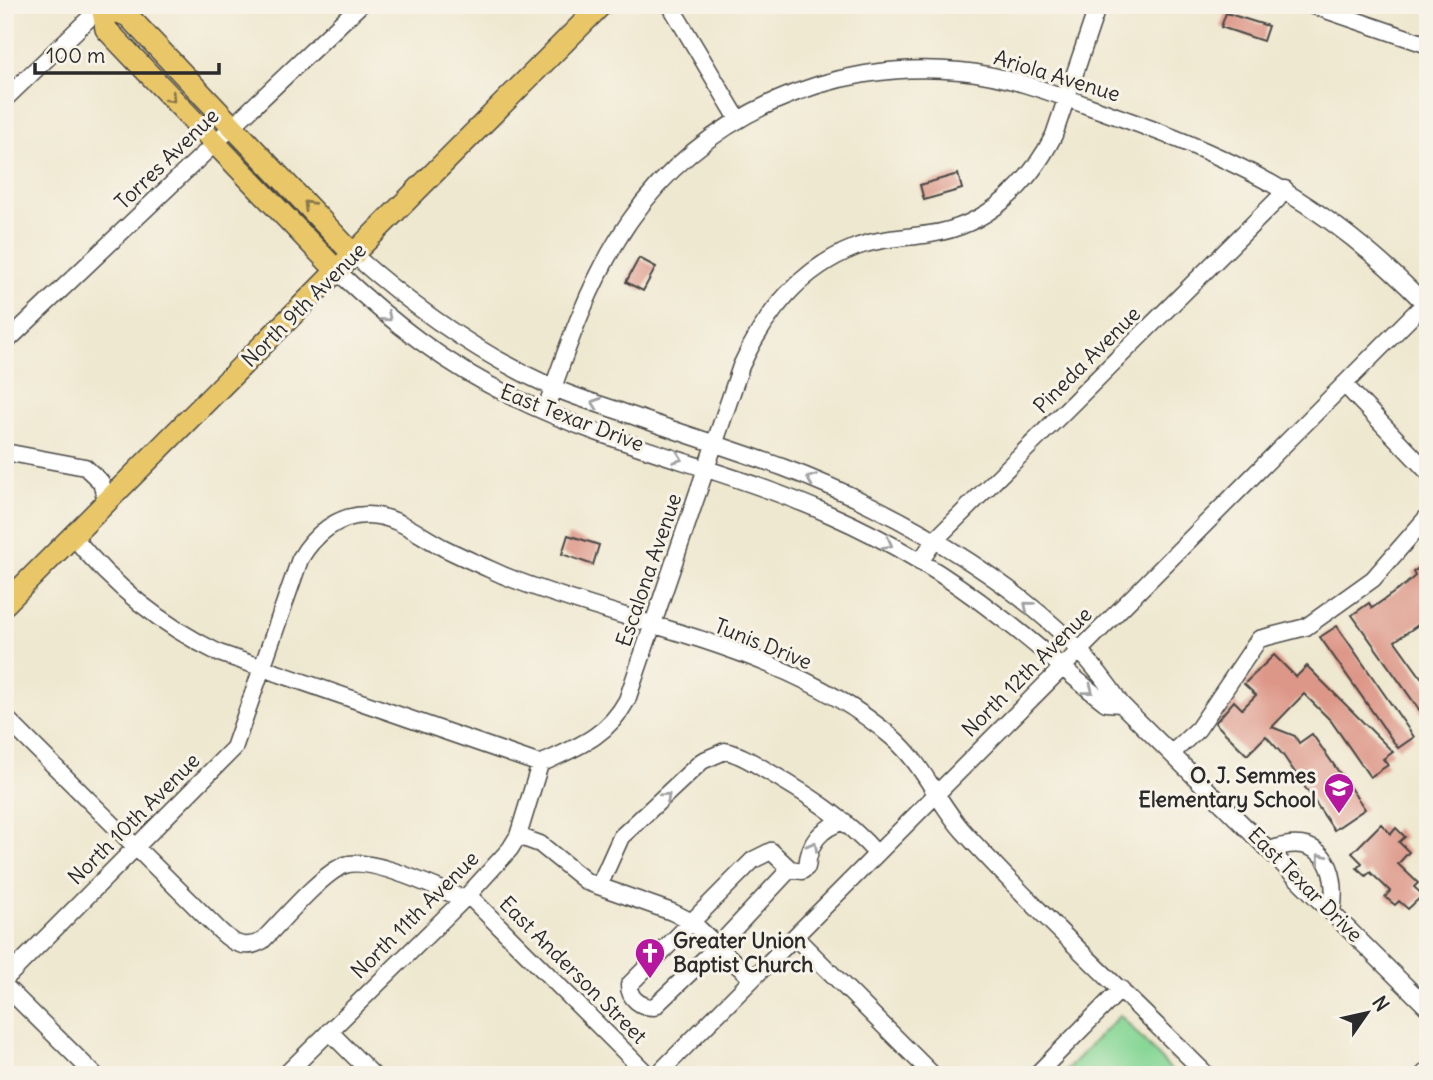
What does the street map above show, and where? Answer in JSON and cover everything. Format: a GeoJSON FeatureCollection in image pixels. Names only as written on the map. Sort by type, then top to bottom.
{"type":"FeatureCollection","features":[{"type":"Feature","properties":{"kind":"main road","name":"North 9th Avenue"},"geometry":{"type":"LineString","coordinates":[[5,604],[601,5]]}},
{"type":"Feature","properties":{"kind":"main road","name":"East Texar Drive"},"geometry":{"type":"LineString","coordinates":[[102,6],[128,16],[355,255]]}},
{"type":"Feature","properties":{"kind":"main road","name":"East Texar Drive"},"geometry":{"type":"LineString","coordinates":[[102,6],[106,29],[337,271]]}},
{"type":"Feature","properties":{"kind":"street","name":"Torres Avenue"},"geometry":{"type":"LineString","coordinates":[[5,343],[360,5]]}},
{"type":"Feature","properties":{"kind":"street"},"geometry":{"type":"LineString","coordinates":[[670,5],[738,119]]}},
{"type":"Feature","properties":{"kind":"street","name":"Escalona Avenue"},"geometry":{"type":"LineString","coordinates":[[540,764],[593,740],[612,723],[627,700],[706,468],[752,342],[766,318],[793,286],[812,271],[858,247],[956,228],[997,206],[1030,176],[1043,156],[1067,99],[1098,5]]}},
{"type":"Feature","properties":{"kind":"street"},"geometry":{"type":"LineString","coordinates":[[1311,5],[1428,46]]}},
{"type":"Feature","properties":{"kind":"street"},"geometry":{"type":"LineString","coordinates":[[5,99],[102,6]]}},
{"type":"Feature","properties":{"kind":"street","name":"Ariola Avenue"},"geometry":{"type":"LineString","coordinates":[[545,411],[591,291],[628,223],[677,165],[738,119],[794,92],[827,82],[897,70],[961,71],[992,76],[1186,141],[1285,189],[1370,251],[1426,302]]}},
{"type":"Feature","properties":{"kind":"street","name":"Pineda Avenue"},"geometry":{"type":"LineString","coordinates":[[920,562],[934,541],[1277,200],[1285,189]]}},
{"type":"Feature","properties":{"kind":"street","name":"East Texar Drive"},"geometry":{"type":"LineString","coordinates":[[355,255],[404,298],[462,339],[553,388],[832,488],[934,541],[1019,599],[1080,650],[1121,704],[1428,1008]]}},
{"type":"Feature","properties":{"kind":"street","name":"East Texar Drive"},"geometry":{"type":"LineString","coordinates":[[337,271],[371,304],[432,351],[478,380],[545,411],[832,515],[920,562],[999,615],[1106,703],[1121,704]]}},
{"type":"Feature","properties":{"kind":"street","name":"North 12th Avenue"},"geometry":{"type":"LineString","coordinates":[[657,1075],[1426,302]]}},
{"type":"Feature","properties":{"kind":"street"},"geometry":{"type":"LineString","coordinates":[[1344,384],[1428,472]]}},
{"type":"Feature","properties":{"kind":"street"},"geometry":{"type":"LineString","coordinates":[[5,452],[85,467],[101,482],[106,501]]}},
{"type":"Feature","properties":{"kind":"street","name":"Tunis Drive"},"geometry":{"type":"LineString","coordinates":[[262,670],[300,559],[323,531],[355,516],[369,515],[396,521],[457,555],[508,577],[754,660],[833,698],[892,737],[912,756],[963,831],[1207,1075]]}},
{"type":"Feature","properties":{"kind":"street"},"geometry":{"type":"LineString","coordinates":[[1172,753],[1198,729],[1259,639],[1306,627],[1373,579],[1428,516]]}},
{"type":"Feature","properties":{"kind":"street"},"geometry":{"type":"LineString","coordinates":[[72,535],[113,582],[143,607],[197,642],[262,670],[540,764]]}},
{"type":"Feature","properties":{"kind":"street","name":"North 10th Avenue"},"geometry":{"type":"LineString","coordinates":[[5,979],[234,748],[262,670]]}},
{"type":"Feature","properties":{"kind":"street","name":"East Anderson Street"},"geometry":{"type":"LineString","coordinates":[[5,717],[212,923],[239,945],[257,944],[332,872],[358,863],[465,896],[648,1075]]}},
{"type":"Feature","properties":{"kind":"street"},"geometry":{"type":"LineString","coordinates":[[599,886],[621,837],[709,756],[725,751],[743,758],[818,800],[877,854]]}},
{"type":"Feature","properties":{"kind":"street","name":"North 11th Avenue"},"geometry":{"type":"LineString","coordinates":[[285,1075],[510,849],[517,836],[540,764]]}},
{"type":"Feature","properties":{"kind":"street"},"geometry":{"type":"LineString","coordinates":[[790,869],[718,946],[654,1007],[644,1007],[635,1000],[629,985],[766,850],[774,852],[790,869],[805,869],[807,854],[816,838],[829,827],[844,821]]}},
{"type":"Feature","properties":{"kind":"street"},"geometry":{"type":"LineString","coordinates":[[517,836],[540,844],[587,882],[692,922],[752,979]]}},
{"type":"Feature","properties":{"kind":"street"},"geometry":{"type":"LineString","coordinates":[[1270,850],[1294,842],[1315,850],[1330,869],[1335,886],[1332,912]]}},
{"type":"Feature","properties":{"kind":"street"},"geometry":{"type":"LineString","coordinates":[[795,937],[933,1075]]}},
{"type":"Feature","properties":{"kind":"street"},"geometry":{"type":"LineString","coordinates":[[5,986],[94,1075]]}},
{"type":"Feature","properties":{"kind":"street"},"geometry":{"type":"LineString","coordinates":[[1036,1075],[1121,989]]}},
{"type":"Feature","properties":{"kind":"street"},"geometry":{"type":"LineString","coordinates":[[329,1031],[373,1075]]}},
{"type":"Feature","properties":{"kind":"street"},"geometry":{"type":"LineString","coordinates":[[1423,1075],[1428,1070]]}},
{"type":"Feature","properties":{"kind":"green space"},"geometry":{"type":"Polygon","coordinates":[[[1120,1015],[1176,1075],[1061,1075],[1120,1015]]]}},
{"type":"Feature","properties":{"kind":"building"},"geometry":{"type":"Polygon","coordinates":[[[1226,13],[1268,26],[1263,41],[1221,27],[1226,13]]]}},
{"type":"Feature","properties":{"kind":"building"},"geometry":{"type":"Polygon","coordinates":[[[958,174],[962,189],[924,200],[920,185],[958,174]]]}},
{"type":"Feature","properties":{"kind":"building"},"geometry":{"type":"Polygon","coordinates":[[[639,258],[656,267],[643,291],[626,282],[639,258]]]}},
{"type":"Feature","properties":{"kind":"building"},"geometry":{"type":"Polygon","coordinates":[[[568,535],[599,545],[593,565],[562,554],[568,535]]]}},
{"type":"Feature","properties":{"kind":"building"},"geometry":{"type":"Polygon","coordinates":[[[1423,565],[1428,572],[1428,618],[1395,641],[1428,687],[1428,722],[1352,615],[1369,603],[1372,608],[1406,584],[1415,576],[1413,572],[1423,565]]]}},
{"type":"Feature","properties":{"kind":"building"},"geometry":{"type":"Polygon","coordinates":[[[1337,626],[1414,737],[1398,748],[1320,637],[1337,626]]]}},
{"type":"Feature","properties":{"kind":"building"},"geometry":{"type":"Polygon","coordinates":[[[1274,655],[1296,677],[1307,666],[1393,752],[1383,759],[1388,765],[1370,777],[1331,721],[1304,694],[1272,727],[1295,736],[1299,743],[1312,734],[1365,809],[1334,830],[1283,755],[1266,736],[1247,755],[1215,723],[1234,701],[1242,709],[1256,695],[1244,684],[1274,655]]]}},
{"type":"Feature","properties":{"kind":"building"},"geometry":{"type":"Polygon","coordinates":[[[1381,824],[1391,834],[1396,828],[1405,837],[1399,842],[1409,852],[1398,864],[1418,883],[1414,887],[1423,895],[1408,909],[1399,901],[1395,905],[1385,897],[1390,891],[1370,872],[1366,876],[1357,868],[1362,863],[1352,853],[1381,824]]]}},
{"type":"Feature","properties":{"kind":"place","name":"O. J. Semmes Elementary School"},"geometry":{"type":"Point","coordinates":[1339,815]}},
{"type":"Feature","properties":{"kind":"place","name":"Greater Union Baptist Church"},"geometry":{"type":"Point","coordinates":[650,980]}}]}
